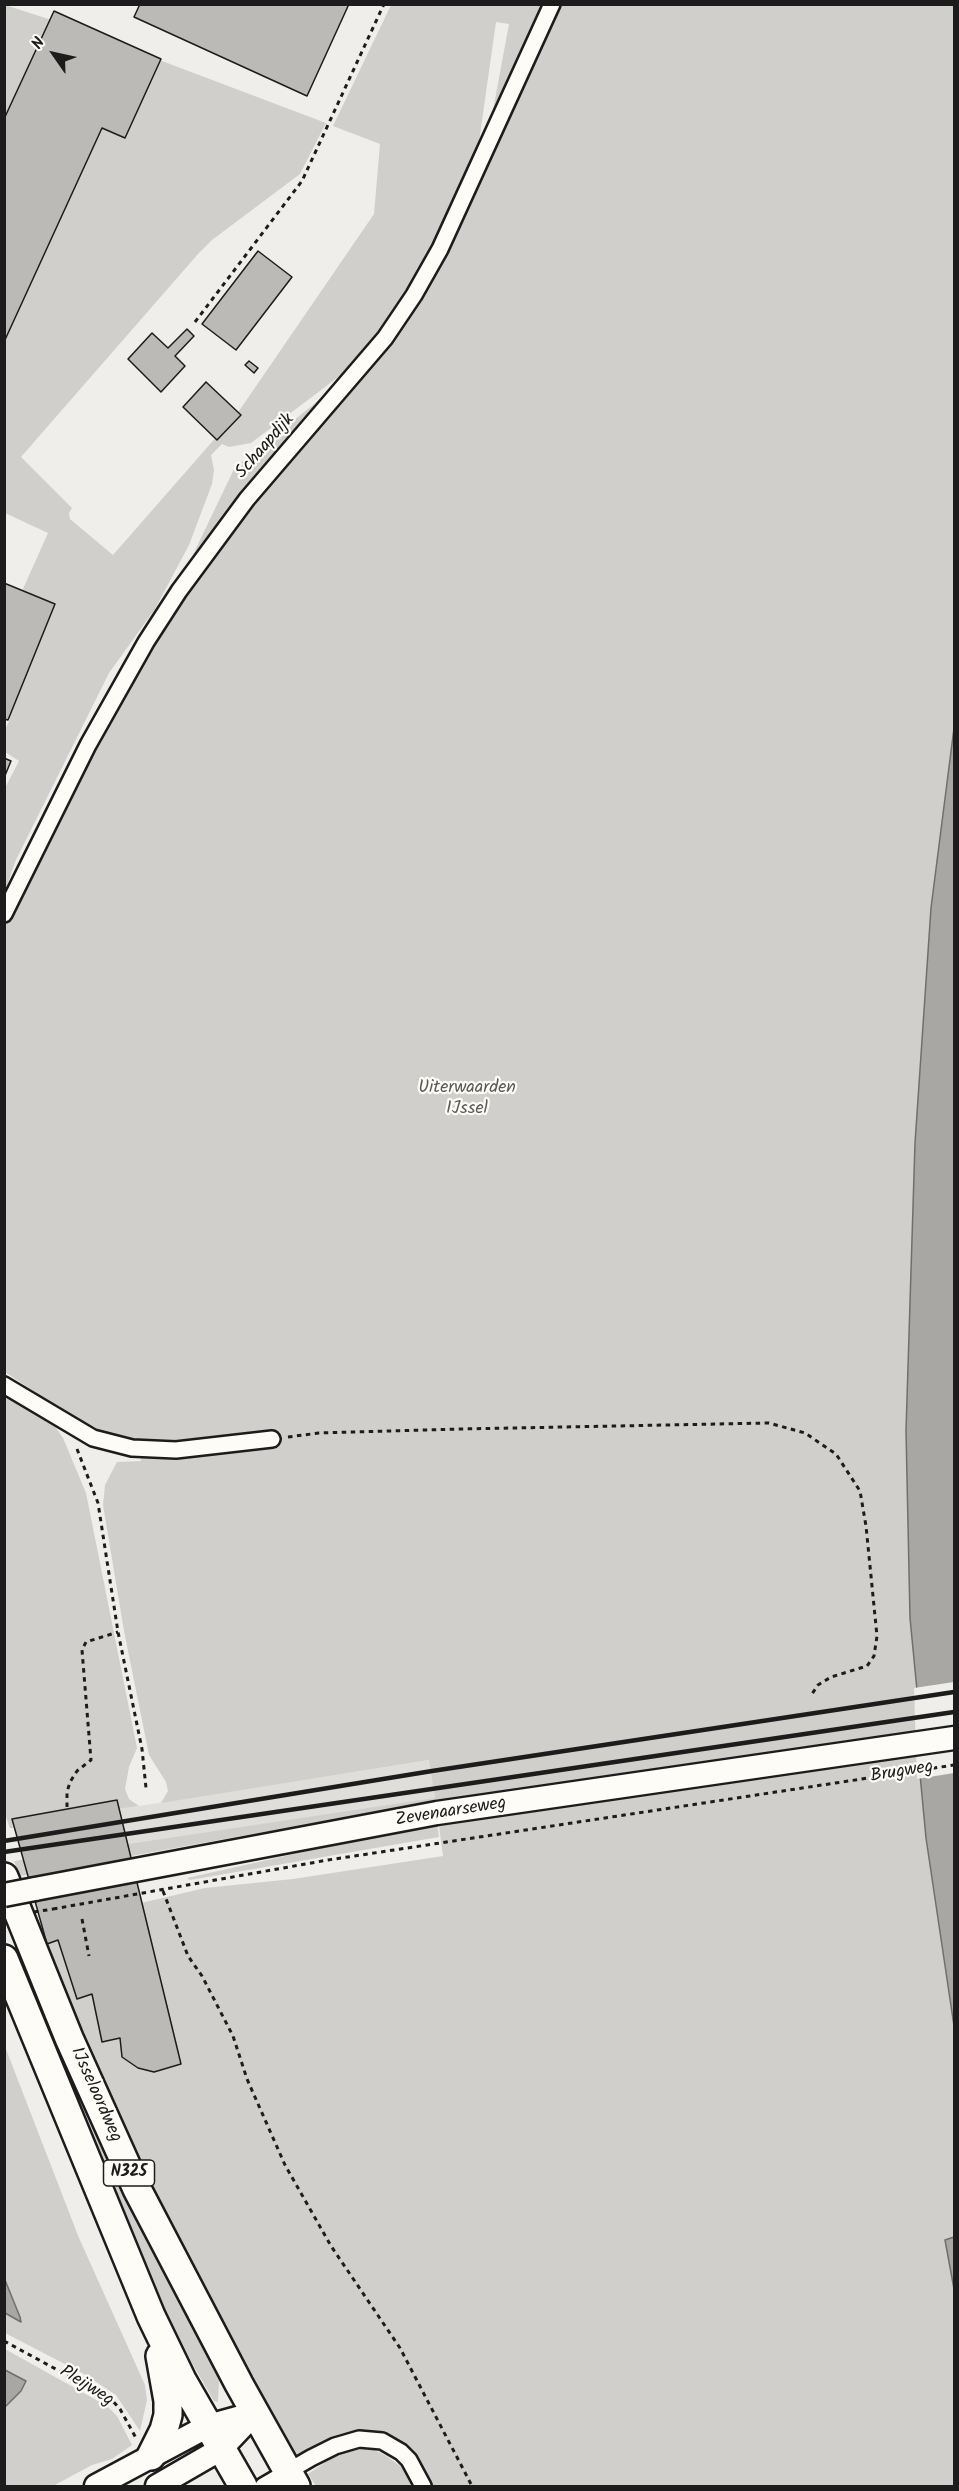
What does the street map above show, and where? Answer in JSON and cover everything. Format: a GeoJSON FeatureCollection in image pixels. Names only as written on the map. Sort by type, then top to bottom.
{"type":"FeatureCollection","features":[{"type":"Feature","properties":{"kind":"highway","name":"IJsseloordweg"},"geometry":{"type":"LineString","coordinates":[[4,1877],[69,2038],[136,2188],[261,2424]]}},
{"type":"Feature","properties":{"kind":"highway","name":"IJsseloordweg"},"geometry":{"type":"LineString","coordinates":[[4,1959],[151,2316],[214,2437]]}},
{"type":"Feature","properties":{"kind":"highway"},"geometry":{"type":"LineString","coordinates":[[150,2457],[164,2430],[168,2401],[151,2316]]}},
{"type":"Feature","properties":{"kind":"highway","name":"N325"},"geometry":{"type":"LineString","coordinates":[[261,2424],[292,2479]]}},
{"type":"Feature","properties":{"kind":"highway","name":"N325"},"geometry":{"type":"LineString","coordinates":[[214,2437],[243,2487]]}},
{"type":"Feature","properties":{"kind":"main road","name":"Brugweg"},"geometry":{"type":"LineString","coordinates":[[899,1747],[954,1738]]}},
{"type":"Feature","properties":{"kind":"main road","name":"Zevenaarseweg"},"geometry":{"type":"LineString","coordinates":[[4,1894],[437,1814],[899,1747]]}},
{"type":"Feature","properties":{"kind":"main road"},"geometry":{"type":"LineString","coordinates":[[96,2487],[150,2457],[261,2424]]}},
{"type":"Feature","properties":{"kind":"main road"},"geometry":{"type":"LineString","coordinates":[[157,2487],[214,2437]]}},
{"type":"Feature","properties":{"kind":"street","name":"Schaapdijk"},"geometry":{"type":"LineString","coordinates":[[4,914],[91,739],[146,642],[179,591],[247,499],[385,338],[414,295],[440,249],[552,4]]}},
{"type":"Feature","properties":{"kind":"street"},"geometry":{"type":"LineString","coordinates":[[4,1385],[93,1438],[132,1448],[176,1450],[272,1438]]}},
{"type":"Feature","properties":{"kind":"street"},"geometry":{"type":"LineString","coordinates":[[263,2487],[292,2479],[335,2446],[359,2439],[382,2441],[401,2452],[409,2460],[423,2487]]}},
{"type":"Feature","properties":{"kind":"path"},"geometry":{"type":"LineString","coordinates":[[195,322],[302,181],[384,4]]}},
{"type":"Feature","properties":{"kind":"path"},"geometry":{"type":"LineString","coordinates":[[272,1438],[355,1432],[769,1423],[805,1433],[836,1454],[860,1491],[866,1526],[877,1636],[874,1656],[867,1666],[831,1677],[818,1685],[812,1694]]}},
{"type":"Feature","properties":{"kind":"path"},"geometry":{"type":"LineString","coordinates":[[75,1443],[98,1503],[118,1632],[142,1749],[146,1788]]}},
{"type":"Feature","properties":{"kind":"path"},"geometry":{"type":"LineString","coordinates":[[67,1807],[70,1782],[77,1771],[91,1760],[82,1650],[87,1642],[118,1632]]}},
{"type":"Feature","properties":{"kind":"path","name":"Brugweg"},"geometry":{"type":"LineString","coordinates":[[849,1782],[954,1765]]}},
{"type":"Feature","properties":{"kind":"path","name":"Zevenaarseweg"},"geometry":{"type":"LineString","coordinates":[[53,1909],[328,1860],[849,1782]]}},
{"type":"Feature","properties":{"kind":"path"},"geometry":{"type":"LineString","coordinates":[[163,1891],[188,1956],[202,1976],[233,2036],[247,2079],[285,2165],[331,2246],[400,2348],[472,2487]]}},
{"type":"Feature","properties":{"kind":"path"},"geometry":{"type":"LineString","coordinates":[[82,1919],[89,1956]]}},
{"type":"Feature","properties":{"kind":"path","name":"Pleijweg"},"geometry":{"type":"LineString","coordinates":[[4,2341],[111,2399],[120,2409],[150,2457]]}},
{"type":"Feature","properties":{"kind":"shaded area"},"geometry":{"type":"Polygon","coordinates":[[[954,728],[954,2026],[926,1838],[919,1764],[919,1711],[910,1618],[906,1431],[915,1143],[931,908],[954,728]]]}},
{"type":"Feature","properties":{"kind":"shaded area"},"geometry":{"type":"Polygon","coordinates":[[[430,1760],[435,1799],[25,1859],[12,1824],[139,1806],[430,1760]]]}},
{"type":"Feature","properties":{"kind":"shaded area"},"geometry":{"type":"Polygon","coordinates":[[[954,2237],[954,2289],[945,2240],[954,2237]]]}},
{"type":"Feature","properties":{"kind":"shaded area"},"geometry":{"type":"Polygon","coordinates":[[[5,2280],[20,2317],[21,2322],[5,2313],[5,2280]]]}},
{"type":"Feature","properties":{"kind":"shaded area"},"geometry":{"type":"Polygon","coordinates":[[[5,2370],[26,2381],[21,2391],[5,2407],[5,2370]]]}},
{"type":"Feature","properties":{"kind":"green space"},"geometry":{"type":"Polygon","coordinates":[[[5,5],[64,24],[326,123],[300,174],[212,240],[198,254],[21,457],[72,508],[69,513],[70,519],[113,555],[239,411],[374,214],[380,144],[333,126],[391,5],[541,5],[493,110],[509,24],[496,22],[479,142],[433,247],[411,287],[392,315],[356,362],[337,378],[251,443],[229,447],[222,444],[211,455],[214,470],[212,484],[189,545],[155,609],[109,673],[15,862],[5,891],[5,788],[19,761],[5,752],[5,730],[10,719],[5,717],[5,629],[48,533],[5,513],[5,5]]]}},
{"type":"Feature","properties":{"kind":"green space","name":"Uiterwaarden IJssel"},"geometry":{"type":"Polygon","coordinates":[[[559,5],[954,5],[954,728],[931,908],[915,1143],[913,1246],[954,2025],[954,2486],[433,2486],[415,2460],[382,2434],[352,2431],[333,2436],[296,2458],[192,2266],[118,2119],[87,2051],[44,1945],[58,1940],[92,1994],[102,2042],[120,2038],[122,2057],[138,2068],[154,2072],[181,2065],[141,1903],[205,1888],[293,1879],[443,1856],[436,1804],[252,1834],[20,1876],[14,1861],[435,1798],[429,1760],[161,1803],[168,1791],[166,1782],[149,1755],[124,1631],[103,1505],[105,1485],[117,1462],[141,1461],[137,1439],[102,1431],[63,1411],[5,1372],[4,929],[120,699],[159,636],[219,546],[244,514],[400,331],[445,254],[559,5]]]}},
{"type":"Feature","properties":{"kind":"green space"},"geometry":{"type":"Polygon","coordinates":[[[328,393],[278,452],[261,467],[190,561],[235,467],[328,393]]]}},
{"type":"Feature","properties":{"kind":"green space"},"geometry":{"type":"Polygon","coordinates":[[[5,1394],[50,1419],[63,1438],[86,1493],[137,1748],[129,1767],[125,1789],[129,1799],[139,1806],[12,1824],[13,1828],[10,1828],[5,1814],[5,1394]]]}},
{"type":"Feature","properties":{"kind":"green space"},"geometry":{"type":"Polygon","coordinates":[[[437,1822],[439,1837],[190,1880],[187,1878],[437,1822]]]}},
{"type":"Feature","properties":{"kind":"green space"},"geometry":{"type":"Polygon","coordinates":[[[4,2044],[79,2238],[145,2385],[147,2400],[140,2431],[116,2395],[84,2374],[5,2333],[5,2313],[21,2321],[5,2280],[4,2044]]]}},
{"type":"Feature","properties":{"kind":"green space"},"geometry":{"type":"Polygon","coordinates":[[[70,2081],[215,2370],[219,2382],[218,2402],[214,2401],[193,2365],[155,2289],[70,2081]]]}},
{"type":"Feature","properties":{"kind":"green space"},"geometry":{"type":"Polygon","coordinates":[[[5,2349],[107,2406],[117,2416],[132,2445],[112,2459],[92,2465],[53,2486],[5,2486],[4,2407],[21,2391],[26,2381],[5,2370],[5,2349]]]}},
{"type":"Feature","properties":{"kind":"green space"},"geometry":{"type":"Polygon","coordinates":[[[361,2449],[375,2450],[388,2457],[403,2468],[413,2486],[316,2486],[308,2474],[336,2455],[361,2449]]]}},
{"type":"Feature","properties":{"kind":"pier"},"geometry":{"type":"Polygon","coordinates":[[[954,1682],[954,1773],[917,1779],[914,1688],[954,1682]]]}},
{"type":"Feature","properties":{"kind":"building"},"geometry":{"type":"Polygon","coordinates":[[[140,4],[349,4],[307,96],[134,17],[140,4]]]}},
{"type":"Feature","properties":{"kind":"building"},"geometry":{"type":"Polygon","coordinates":[[[54,11],[161,59],[125,138],[102,128],[4,342],[4,119],[54,11]]]}},
{"type":"Feature","properties":{"kind":"building"},"geometry":{"type":"Polygon","coordinates":[[[258,251],[292,277],[236,350],[202,324],[258,251]]]}},
{"type":"Feature","properties":{"kind":"building"},"geometry":{"type":"Polygon","coordinates":[[[187,329],[194,336],[175,356],[185,366],[161,392],[128,359],[152,333],[168,348],[187,329]]]}},
{"type":"Feature","properties":{"kind":"building"},"geometry":{"type":"Polygon","coordinates":[[[249,361],[258,368],[254,373],[245,365],[249,361]]]}},
{"type":"Feature","properties":{"kind":"building"},"geometry":{"type":"Polygon","coordinates":[[[206,382],[241,415],[217,440],[183,407],[206,382]]]}},
{"type":"Feature","properties":{"kind":"building"},"geometry":{"type":"Polygon","coordinates":[[[4,583],[55,604],[8,720],[4,719],[4,583]]]}},
{"type":"Feature","properties":{"kind":"building"},"geometry":{"type":"Polygon","coordinates":[[[4,758],[11,761],[4,778],[4,758]]]}},
{"type":"Feature","properties":{"kind":"building"},"geometry":{"type":"Polygon","coordinates":[[[117,1800],[181,2064],[154,2072],[138,2068],[122,2057],[120,2038],[102,2042],[92,1994],[77,1999],[58,1940],[47,1944],[12,1819],[117,1800]]]}},
{"type":"Feature","properties":{"kind":"railway"},"geometry":{"type":"LineString","coordinates":[[4,1841],[432,1771],[954,1692]]}},
{"type":"Feature","properties":{"kind":"railway"},"geometry":{"type":"LineString","coordinates":[[4,1852],[954,1712]]}}]}
